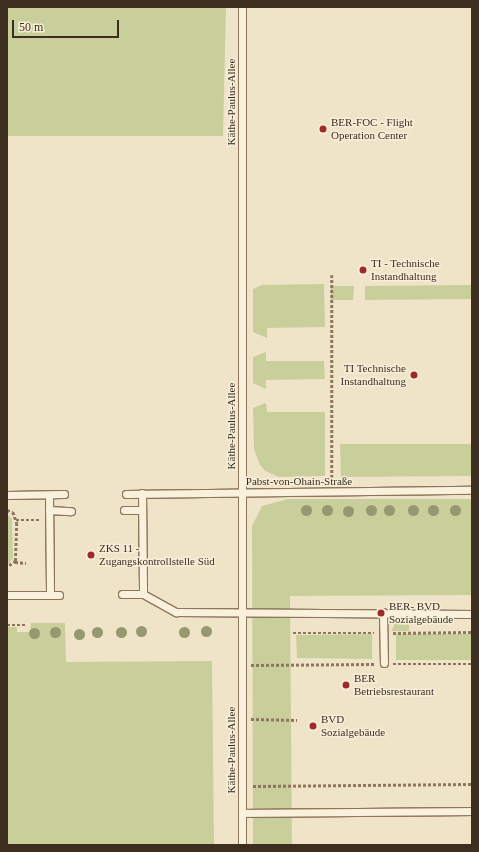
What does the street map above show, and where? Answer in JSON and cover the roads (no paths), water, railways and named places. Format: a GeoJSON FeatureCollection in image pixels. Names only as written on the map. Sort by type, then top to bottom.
{"type":"FeatureCollection","features":[{"type":"Feature","properties":{"kind":"lane","name":"Käthe-Paulus-Allee"},"geometry":{"type":"LineString","coordinates":[[242,7],[242,845]]}},
{"type":"Feature","properties":{"kind":"lane","name":"Pabst-von-Ohain-Straße"},"geometry":{"type":"LineString","coordinates":[[126,494],[242,491],[332,492],[472,490]]}},
{"type":"Feature","properties":{"kind":"lane"},"geometry":{"type":"LineString","coordinates":[[142,493],[142,594]]}},
{"type":"Feature","properties":{"kind":"lane"},"geometry":{"type":"LineString","coordinates":[[7,495],[64,494]]}},
{"type":"Feature","properties":{"kind":"lane"},"geometry":{"type":"LineString","coordinates":[[49,495],[50,595]]}},
{"type":"Feature","properties":{"kind":"lane"},"geometry":{"type":"LineString","coordinates":[[49,510],[71,511]]}},
{"type":"Feature","properties":{"kind":"lane"},"geometry":{"type":"LineString","coordinates":[[124,510],[142,510]]}},
{"type":"Feature","properties":{"kind":"lane"},"geometry":{"type":"LineString","coordinates":[[122,594],[142,594],[176,612],[242,611],[472,614]]}},
{"type":"Feature","properties":{"kind":"lane"},"geometry":{"type":"LineString","coordinates":[[7,595],[59,595]]}},
{"type":"Feature","properties":{"kind":"lane"},"geometry":{"type":"LineString","coordinates":[[383,612],[384,663]]}},
{"type":"Feature","properties":{"kind":"lane"},"geometry":{"type":"LineString","coordinates":[[242,813],[472,811]]}},
{"type":"Feature","properties":{"kind":"place","name":"BER-FOC - Flight Operation Center"},"geometry":{"type":"Point","coordinates":[323,129]}},
{"type":"Feature","properties":{"kind":"place","name":"TI - Technische Instandhaltung"},"geometry":{"type":"Point","coordinates":[363,270]}},
{"type":"Feature","properties":{"kind":"place","name":"TI Technische Instandhaltung"},"geometry":{"type":"Point","coordinates":[414,375]}},
{"type":"Feature","properties":{"kind":"place","name":"ZKS 11 - Zugangskontrollstelle Süd"},"geometry":{"type":"Point","coordinates":[91,555]}},
{"type":"Feature","properties":{"kind":"place","name":"BER- BVD Sozialgebäude"},"geometry":{"type":"Point","coordinates":[381,613]}},
{"type":"Feature","properties":{"kind":"place","name":"BER Betriebsrestaurant"},"geometry":{"type":"Point","coordinates":[346,685]}},
{"type":"Feature","properties":{"kind":"place","name":"BVD Sozialgebäude"},"geometry":{"type":"Point","coordinates":[313,726]}}]}
